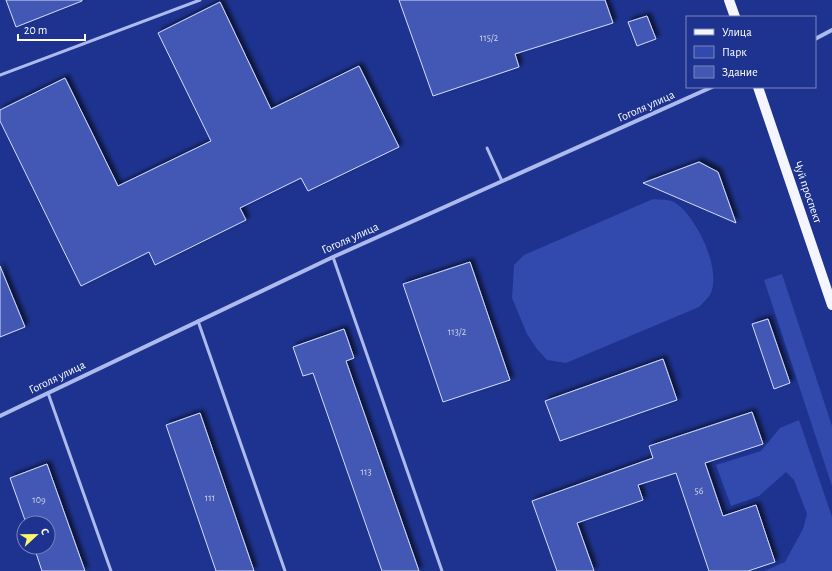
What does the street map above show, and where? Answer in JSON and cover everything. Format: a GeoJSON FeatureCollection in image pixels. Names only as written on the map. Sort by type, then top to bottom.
{"type":"FeatureCollection","features":[{"type":"Feature","properties":{"kind":"main road"},"geometry":{"type":"LineString","coordinates":[[729,0],[735,16]]}},
{"type":"Feature","properties":{"kind":"main road","name":"Чуй проспект"},"geometry":{"type":"LineString","coordinates":[[758,88],[832,305]]}},
{"type":"Feature","properties":{"kind":"street"},"geometry":{"type":"LineString","coordinates":[[816,39],[832,30]]}},
{"type":"Feature","properties":{"kind":"street","name":"Гоголя улица"},"geometry":{"type":"LineString","coordinates":[[0,416],[333,257],[710,88]]}},
{"type":"Feature","properties":{"kind":"lane"},"geometry":{"type":"LineString","coordinates":[[0,75],[200,0]]}},
{"type":"Feature","properties":{"kind":"lane"},"geometry":{"type":"LineString","coordinates":[[487,148],[502,181]]}},
{"type":"Feature","properties":{"kind":"lane"},"geometry":{"type":"LineString","coordinates":[[333,257],[442,571]]}},
{"type":"Feature","properties":{"kind":"lane"},"geometry":{"type":"LineString","coordinates":[[198,321],[285,571]]}},
{"type":"Feature","properties":{"kind":"lane"},"geometry":{"type":"LineString","coordinates":[[48,392],[112,571]]}},
{"type":"Feature","properties":{"kind":"green space"},"geometry":{"type":"Polygon","coordinates":[[[653,199],[674,202],[691,219],[705,244],[710,258],[713,272],[713,285],[710,295],[699,307],[566,363],[547,360],[537,349],[527,334],[512,298],[514,265],[524,255],[653,199]]]}},
{"type":"Feature","properties":{"kind":"green space"},"geometry":{"type":"Polygon","coordinates":[[[782,274],[832,426],[832,486],[764,280],[782,274]]]}},
{"type":"Feature","properties":{"kind":"green space"},"geometry":{"type":"Polygon","coordinates":[[[799,420],[832,517],[832,571],[764,571],[785,562],[803,529],[807,514],[794,480],[786,472],[759,496],[731,506],[716,465],[761,451],[780,428],[799,420]]]}},
{"type":"Feature","properties":{"kind":"building"},"geometry":{"type":"Polygon","coordinates":[[[6,0],[82,0],[82,1],[16,27],[6,0]]]}},
{"type":"Feature","properties":{"kind":"building"},"geometry":{"type":"Polygon","coordinates":[[[399,0],[605,0],[613,23],[515,54],[519,67],[433,96],[399,0]]]}},
{"type":"Feature","properties":{"kind":"building"},"geometry":{"type":"Polygon","coordinates":[[[220,2],[271,109],[359,66],[399,147],[308,191],[301,178],[240,208],[246,220],[155,265],[149,252],[81,286],[0,121],[0,110],[65,78],[118,186],[211,141],[158,33],[220,2]]]}},
{"type":"Feature","properties":{"kind":"building"},"geometry":{"type":"Polygon","coordinates":[[[647,16],[656,39],[637,46],[628,22],[647,16]]]}},
{"type":"Feature","properties":{"kind":"building"},"geometry":{"type":"Polygon","coordinates":[[[699,162],[718,172],[736,223],[643,183],[699,162]]]}},
{"type":"Feature","properties":{"kind":"building"},"geometry":{"type":"Polygon","coordinates":[[[470,262],[510,380],[443,402],[403,284],[470,262]]]}},
{"type":"Feature","properties":{"kind":"building"},"geometry":{"type":"Polygon","coordinates":[[[0,266],[25,327],[0,337],[0,266]]]}},
{"type":"Feature","properties":{"kind":"building"},"geometry":{"type":"Polygon","coordinates":[[[768,319],[790,383],[774,389],[752,324],[768,319]]]}},
{"type":"Feature","properties":{"kind":"building"},"geometry":{"type":"Polygon","coordinates":[[[344,329],[354,358],[346,361],[419,571],[382,571],[313,373],[303,376],[293,347],[344,329]]]}},
{"type":"Feature","properties":{"kind":"building"},"geometry":{"type":"Polygon","coordinates":[[[663,359],[677,400],[560,441],[545,401],[663,359]]]}},
{"type":"Feature","properties":{"kind":"building"},"geometry":{"type":"Polygon","coordinates":[[[752,412],[763,444],[705,463],[723,516],[756,505],[775,562],[748,571],[709,571],[676,473],[638,485],[643,500],[577,523],[594,571],[557,571],[532,501],[653,458],[649,446],[752,412]]]}},
{"type":"Feature","properties":{"kind":"building"},"geometry":{"type":"Polygon","coordinates":[[[200,413],[254,571],[216,571],[166,425],[200,413]]]}},
{"type":"Feature","properties":{"kind":"building"},"geometry":{"type":"Polygon","coordinates":[[[47,464],[85,571],[42,571],[37,555],[56,555],[56,515],[23,515],[10,478],[47,464]]]}}]}
